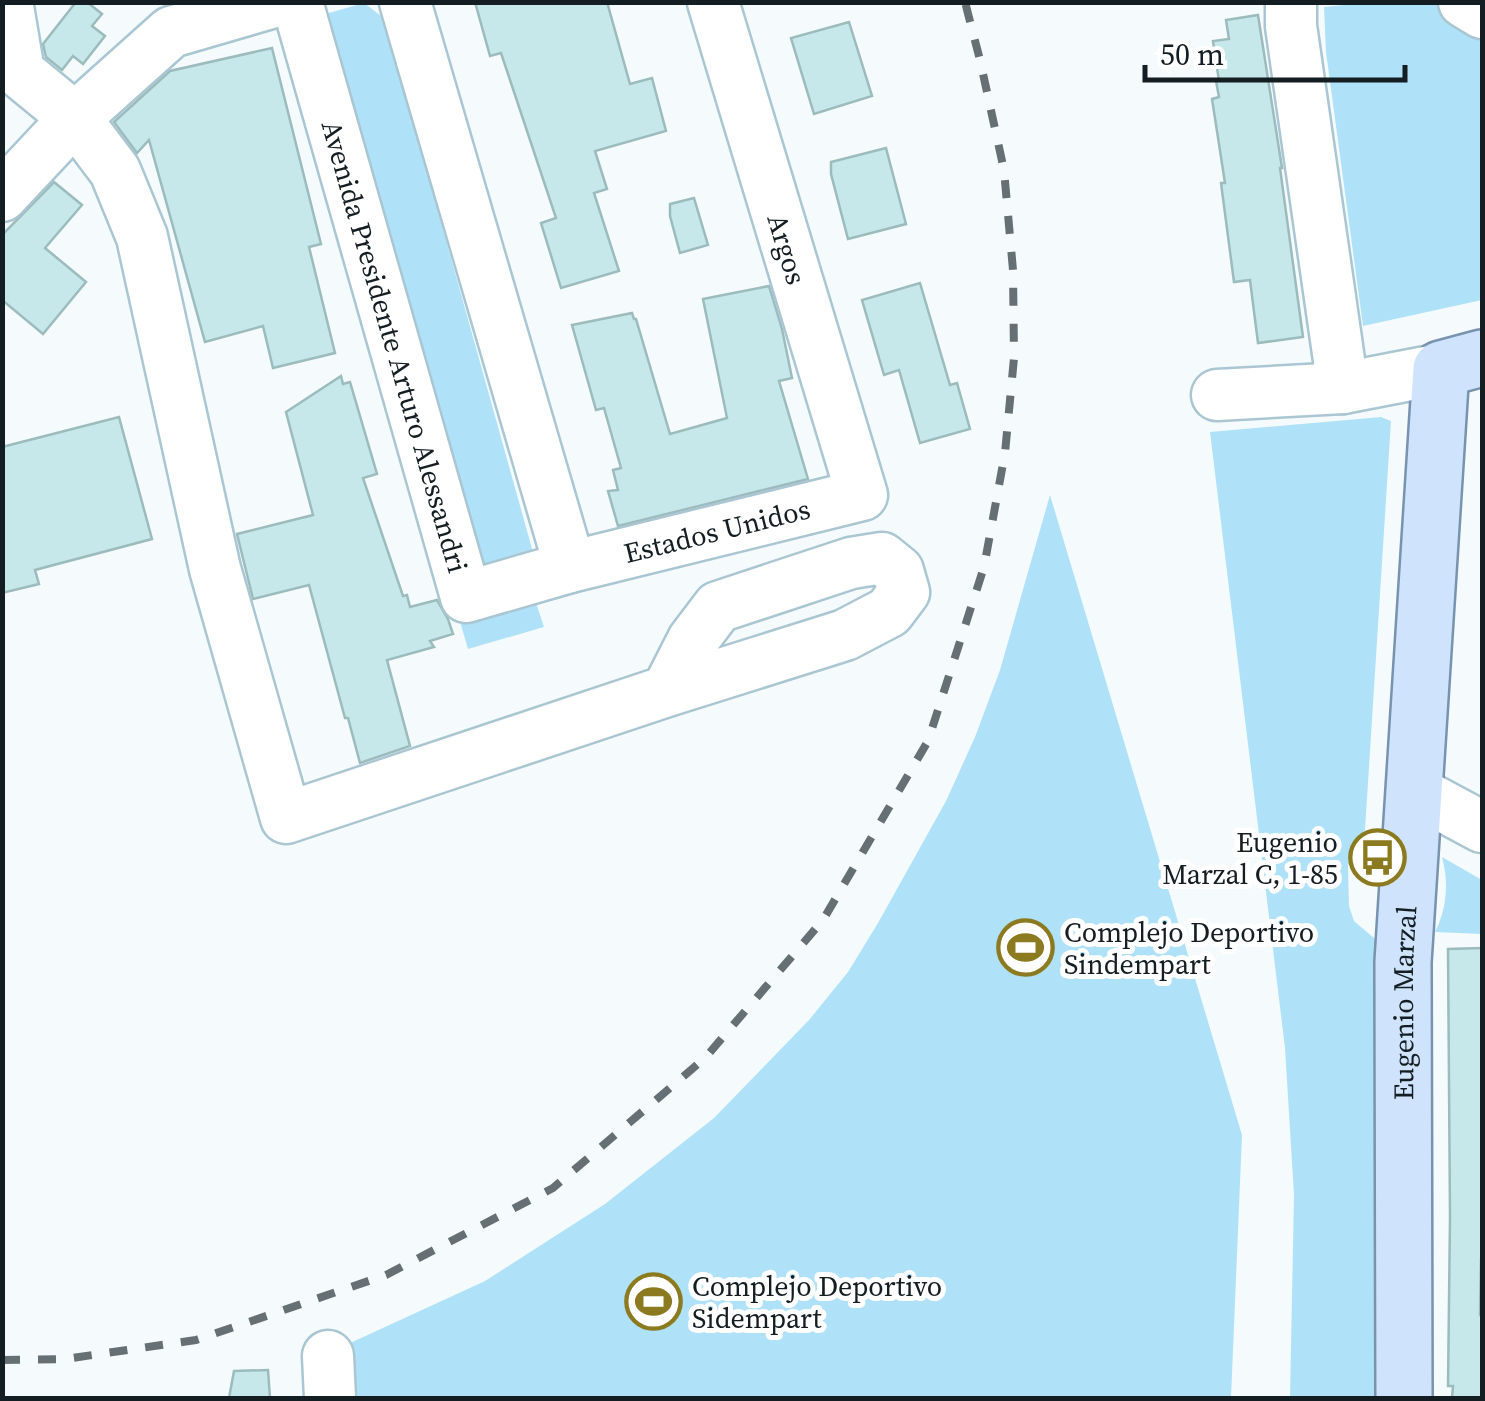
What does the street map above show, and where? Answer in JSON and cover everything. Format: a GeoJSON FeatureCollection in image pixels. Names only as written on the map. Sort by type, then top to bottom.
{"type":"FeatureCollection","features":[{"type":"Feature","properties":{"kind":"main road","name":"Eugenio Marzal"},"geometry":{"type":"LineString","coordinates":[[1404,1398],[1403,962],[1413,790],[1462,364]]}},
{"type":"Feature","properties":{"kind":"street"},"geometry":{"type":"LineString","coordinates":[[2,196],[76,118],[171,32],[274,2]]}},
{"type":"Feature","properties":{"kind":"street","name":"Avenida Presidente Arturo Alessandri"},"geometry":{"type":"LineString","coordinates":[[298,2],[466,598],[570,568]]}},
{"type":"Feature","properties":{"kind":"street"},"geometry":{"type":"LineString","coordinates":[[404,2],[570,568]]}},
{"type":"Feature","properties":{"kind":"street","name":"Argos"},"geometry":{"type":"LineString","coordinates":[[712,2],[862,495]]}},
{"type":"Feature","properties":{"kind":"street"},"geometry":{"type":"LineString","coordinates":[[1291,2],[1291,26],[1343,388]]}},
{"type":"Feature","properties":{"kind":"street"},"geometry":{"type":"LineString","coordinates":[[1464,2],[1482,13]]}},
{"type":"Feature","properties":{"kind":"street"},"geometry":{"type":"LineString","coordinates":[[2,4],[8,7],[19,72],[76,118],[115,171],[142,237],[215,569],[286,818],[667,691]]}},
{"type":"Feature","properties":{"kind":"street"},"geometry":{"type":"LineString","coordinates":[[1217,395],[1343,388],[1462,364]]}},
{"type":"Feature","properties":{"kind":"street","name":"Estados Unidos"},"geometry":{"type":"LineString","coordinates":[[570,568],[862,495]]}},
{"type":"Feature","properties":{"kind":"street"},"geometry":{"type":"LineString","coordinates":[[1413,790],[1482,827]]}},
{"type":"Feature","properties":{"kind":"shaded area"},"geometry":{"type":"Polygon","coordinates":[[[1373,2],[1433,3],[1482,34],[1482,300],[1363,326],[1326,52],[1324,7],[1373,2]]]}},
{"type":"Feature","properties":{"kind":"shaded area"},"geometry":{"type":"Polygon","coordinates":[[[364,3],[384,18],[536,563],[484,577],[322,15],[364,3]]]}},
{"type":"Feature","properties":{"kind":"shaded area"},"geometry":{"type":"Polygon","coordinates":[[[1381,417],[1391,421],[1365,830],[1348,866],[1349,906],[1354,921],[1381,944],[1383,1398],[1290,1398],[1294,1195],[1285,1048],[1210,432],[1381,417]]]}},
{"type":"Feature","properties":{"kind":"shaded area","name":"Complejo Deportivo Sindempart"},"geometry":{"type":"Polygon","coordinates":[[[1050,495],[1242,1135],[1231,1398],[352,1398],[348,1344],[485,1281],[605,1204],[714,1118],[809,1020],[848,972],[946,801],[975,737],[1000,670],[1050,495]]]}},
{"type":"Feature","properties":{"kind":"shaded area"},"geometry":{"type":"Polygon","coordinates":[[[534,597],[544,627],[468,649],[458,615],[534,597]]]}},
{"type":"Feature","properties":{"kind":"shaded area"},"geometry":{"type":"Polygon","coordinates":[[[1442,857],[1482,880],[1482,934],[1435,932],[1446,895],[1442,857]]]}},
{"type":"Feature","properties":{"kind":"building"},"geometry":{"type":"Polygon","coordinates":[[[76,2],[87,2],[102,14],[92,26],[105,36],[83,64],[73,56],[62,70],[46,57],[43,44],[76,2]]]}},
{"type":"Feature","properties":{"kind":"building"},"geometry":{"type":"Polygon","coordinates":[[[475,2],[607,2],[630,84],[652,78],[666,131],[595,151],[607,189],[594,193],[619,271],[561,288],[541,223],[556,218],[501,53],[490,56],[475,2]]]}},
{"type":"Feature","properties":{"kind":"building"},"geometry":{"type":"Polygon","coordinates":[[[1258,15],[1303,337],[1258,343],[1250,280],[1234,282],[1212,99],[1219,97],[1213,41],[1229,39],[1226,20],[1258,15]]]}},
{"type":"Feature","properties":{"kind":"building"},"geometry":{"type":"Polygon","coordinates":[[[849,22],[872,96],[814,114],[791,38],[849,22]]]}},
{"type":"Feature","properties":{"kind":"building"},"geometry":{"type":"Polygon","coordinates":[[[272,48],[321,244],[309,247],[335,353],[273,368],[263,326],[205,342],[149,140],[137,153],[114,122],[170,71],[272,48]]]}},
{"type":"Feature","properties":{"kind":"building"},"geometry":{"type":"Polygon","coordinates":[[[886,148],[906,224],[848,239],[831,162],[886,148]]]}},
{"type":"Feature","properties":{"kind":"building"},"geometry":{"type":"Polygon","coordinates":[[[54,182],[82,205],[45,248],[86,282],[43,334],[2,300],[2,235],[54,182]]]}},
{"type":"Feature","properties":{"kind":"building"},"geometry":{"type":"Polygon","coordinates":[[[694,198],[708,245],[680,253],[670,204],[694,198]]]}},
{"type":"Feature","properties":{"kind":"building"},"geometry":{"type":"Polygon","coordinates":[[[920,283],[950,385],[957,383],[970,429],[920,443],[899,370],[884,375],[862,300],[920,283]]]}},
{"type":"Feature","properties":{"kind":"building"},"geometry":{"type":"Polygon","coordinates":[[[769,286],[792,378],[779,381],[808,479],[618,526],[608,491],[618,490],[613,470],[621,468],[604,408],[596,410],[572,325],[632,313],[670,434],[727,418],[703,299],[769,286]]]}},
{"type":"Feature","properties":{"kind":"building"},"geometry":{"type":"Polygon","coordinates":[[[341,376],[343,384],[350,382],[377,474],[363,478],[403,596],[407,595],[410,607],[437,600],[453,634],[430,641],[434,647],[387,660],[410,746],[360,763],[309,585],[253,599],[237,534],[313,515],[286,412],[341,376]]]}},
{"type":"Feature","properties":{"kind":"building"},"geometry":{"type":"Polygon","coordinates":[[[119,417],[152,539],[35,570],[39,584],[2,593],[2,447],[119,417]]]}},
{"type":"Feature","properties":{"kind":"building"},"geometry":{"type":"Polygon","coordinates":[[[1482,948],[1482,1398],[1452,1398],[1453,1386],[1448,1386],[1448,949],[1482,948]]]}},
{"type":"Feature","properties":{"kind":"building"},"geometry":{"type":"Polygon","coordinates":[[[268,1370],[270,1398],[229,1398],[234,1371],[268,1370]]]}},
{"type":"Feature","properties":{"kind":"railway"},"geometry":{"type":"LineString","coordinates":[[2,1360],[65,1359],[196,1340],[386,1275],[553,1188],[705,1058],[823,920],[928,741],[984,567],[1005,453],[1014,358],[1013,270],[1004,170],[965,2]]}},
{"type":"Feature","properties":{"kind":"place","name":"Eugenio Marzal C, 1-85"},"geometry":{"type":"Point","coordinates":[1377,858]}},
{"type":"Feature","properties":{"kind":"place","name":"Complejo Deportivo Sindempart"},"geometry":{"type":"Point","coordinates":[1025,948]}},
{"type":"Feature","properties":{"kind":"place","name":"Complejo Deportivo Sidempart"},"geometry":{"type":"Point","coordinates":[653,1302]}}]}
